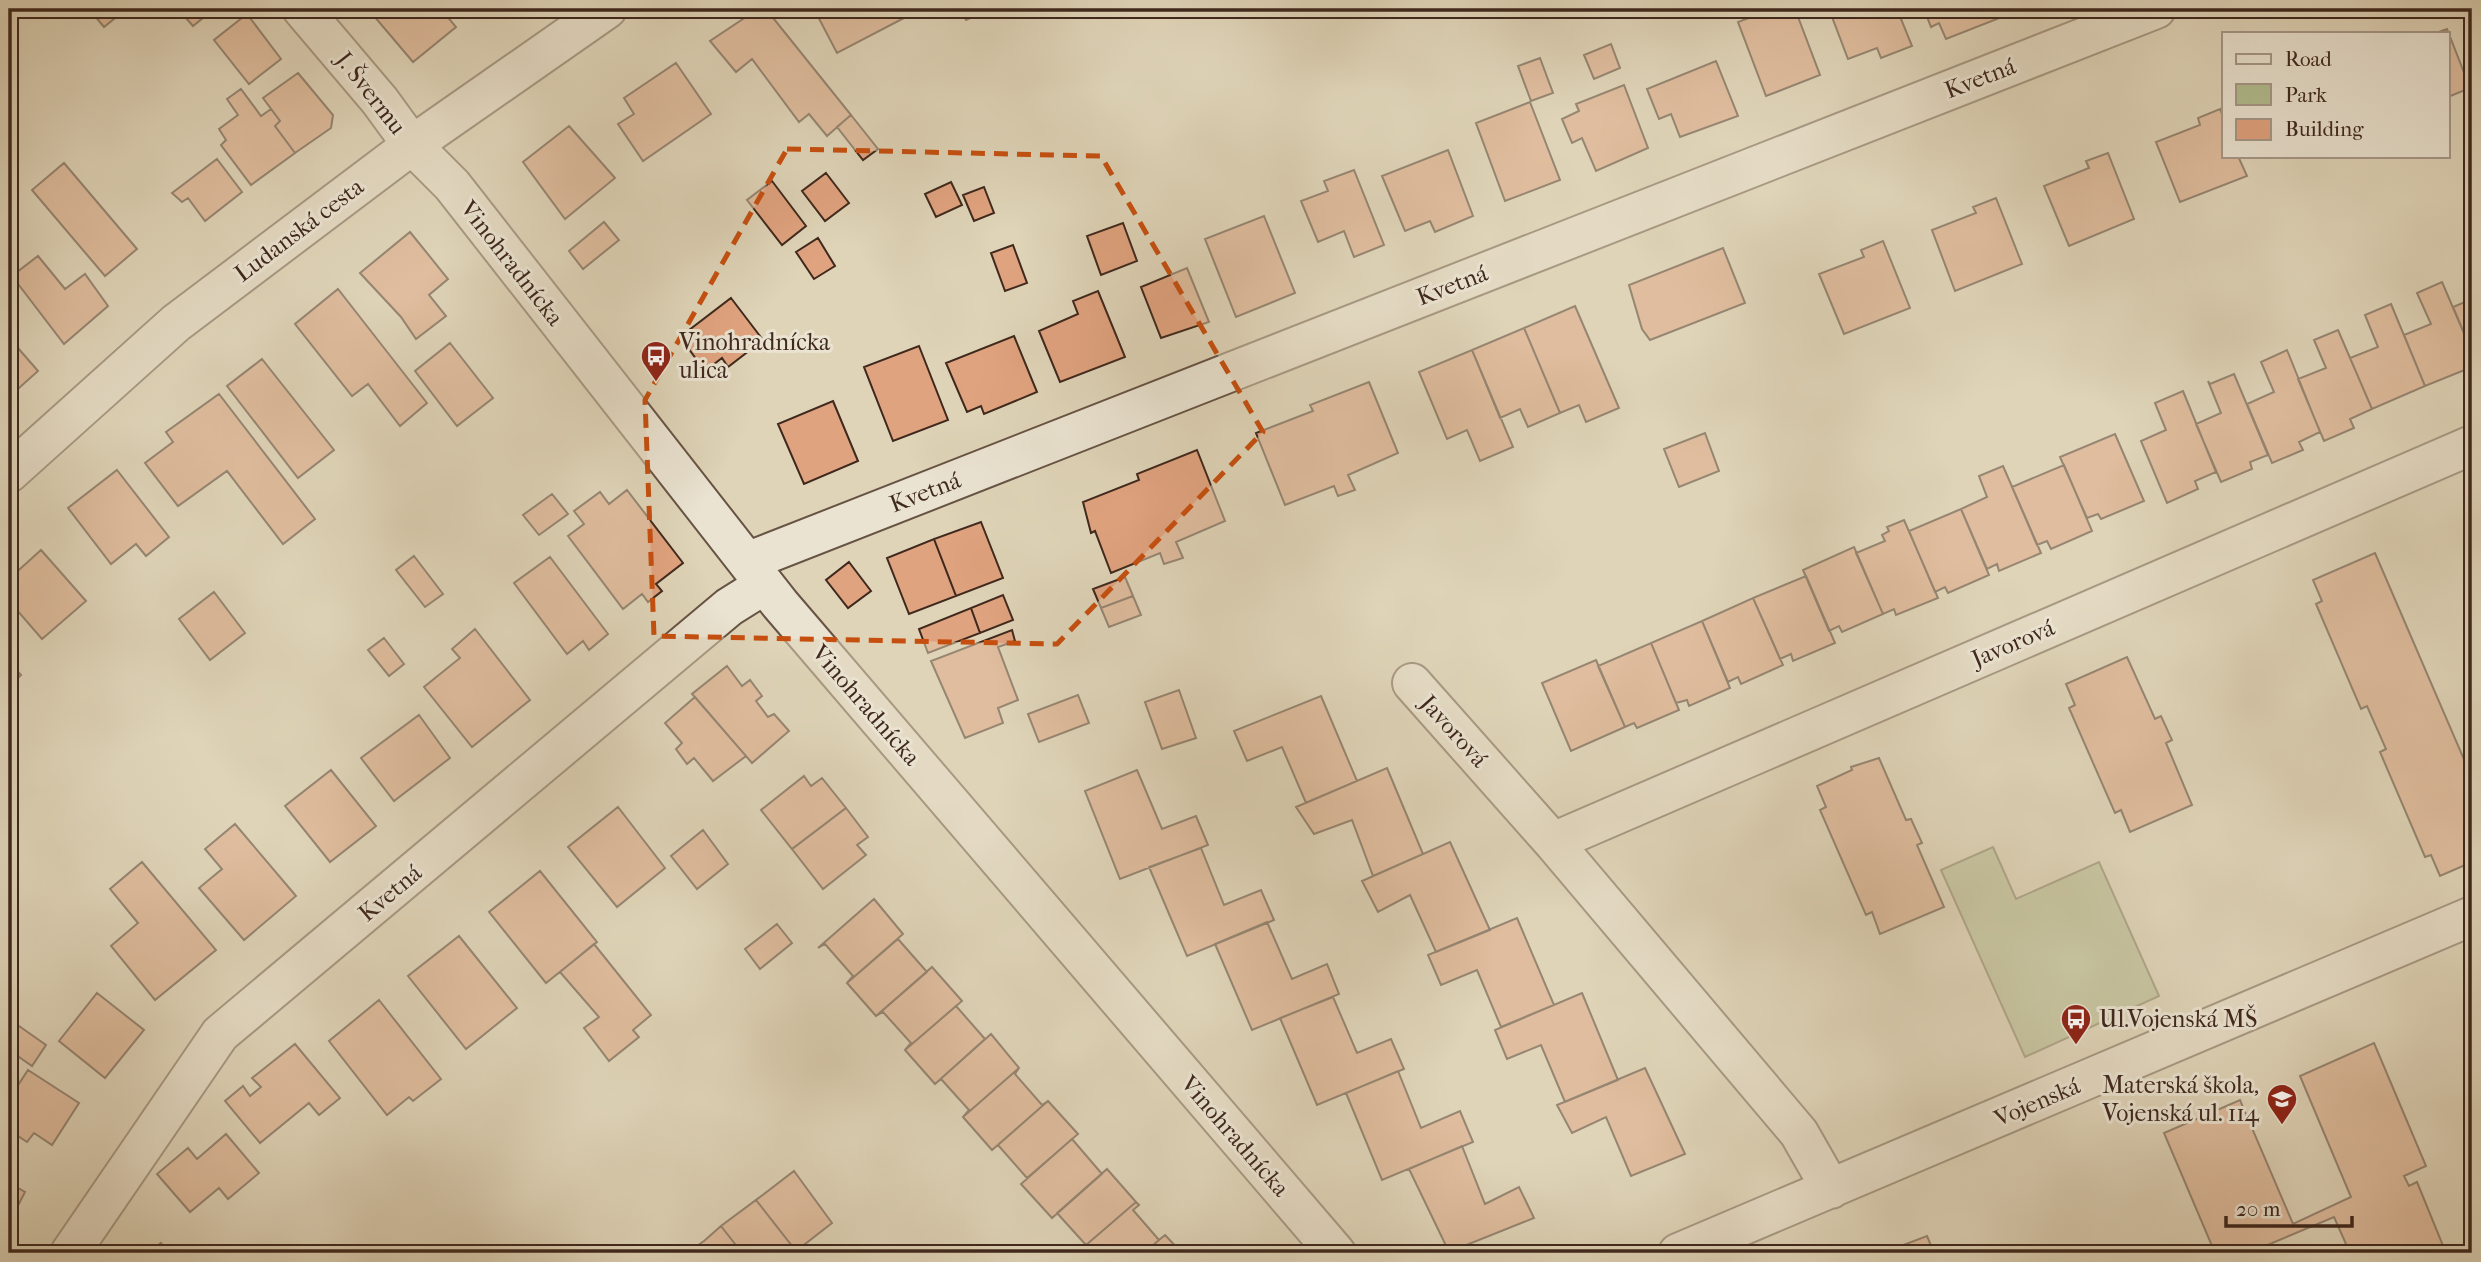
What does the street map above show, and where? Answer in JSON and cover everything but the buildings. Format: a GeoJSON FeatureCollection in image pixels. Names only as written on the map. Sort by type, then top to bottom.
{"type":"FeatureCollection","features":[{"type":"Feature","properties":{"kind":"street","name":"J. Švermu"},"geometry":{"type":"LineString","coordinates":[[302,9],[380,101],[412,145]]}},
{"type":"Feature","properties":{"kind":"street","name":"Ludanská cesta"},"geometry":{"type":"LineString","coordinates":[[9,473],[176,323],[412,145],[607,9]]}},
{"type":"Feature","properties":{"kind":"street","name":"Kvetná"},"geometry":{"type":"LineString","coordinates":[[70,1253],[220,1034],[729,607],[757,573],[2156,9]]}},
{"type":"Feature","properties":{"kind":"street","name":"Vinohradnícka"},"geometry":{"type":"LineString","coordinates":[[412,145],[452,185],[757,573],[1336,1253]]}},
{"type":"Feature","properties":{"kind":"street","name":"Javorová"},"geometry":{"type":"LineString","coordinates":[[1553,842],[2472,445]]}},
{"type":"Feature","properties":{"kind":"street","name":"Javorová"},"geometry":{"type":"LineString","coordinates":[[1412,683],[1553,842],[1799,1133],[1831,1189]]}},
{"type":"Feature","properties":{"kind":"street","name":"Vojenská"},"geometry":{"type":"LineString","coordinates":[[1678,1253],[2472,916]]}},
{"type":"Feature","properties":{"kind":"highlighted area"},"geometry":{"type":"Polygon","coordinates":[[[787,149],[1101,156],[1263,432],[1057,644],[654,636],[645,400],[787,149]]]}},
{"type":"Feature","properties":{"kind":"green space"},"geometry":{"type":"Polygon","coordinates":[[[1993,847],[2016,899],[2099,862],[2159,996],[2025,1057],[1941,870],[1993,847]]]}},
{"type":"Feature","properties":{"kind":"place","name":"Vinohradnícka ulica"},"geometry":{"type":"Point","coordinates":[656,383]}},
{"type":"Feature","properties":{"kind":"place","name":"Ul.Vojenská MŠ"},"geometry":{"type":"Point","coordinates":[2076,1046]}},
{"type":"Feature","properties":{"kind":"place","name":"Materská škola, Vojenská ul. 114"},"geometry":{"type":"Point","coordinates":[2282,1126]}}]}
